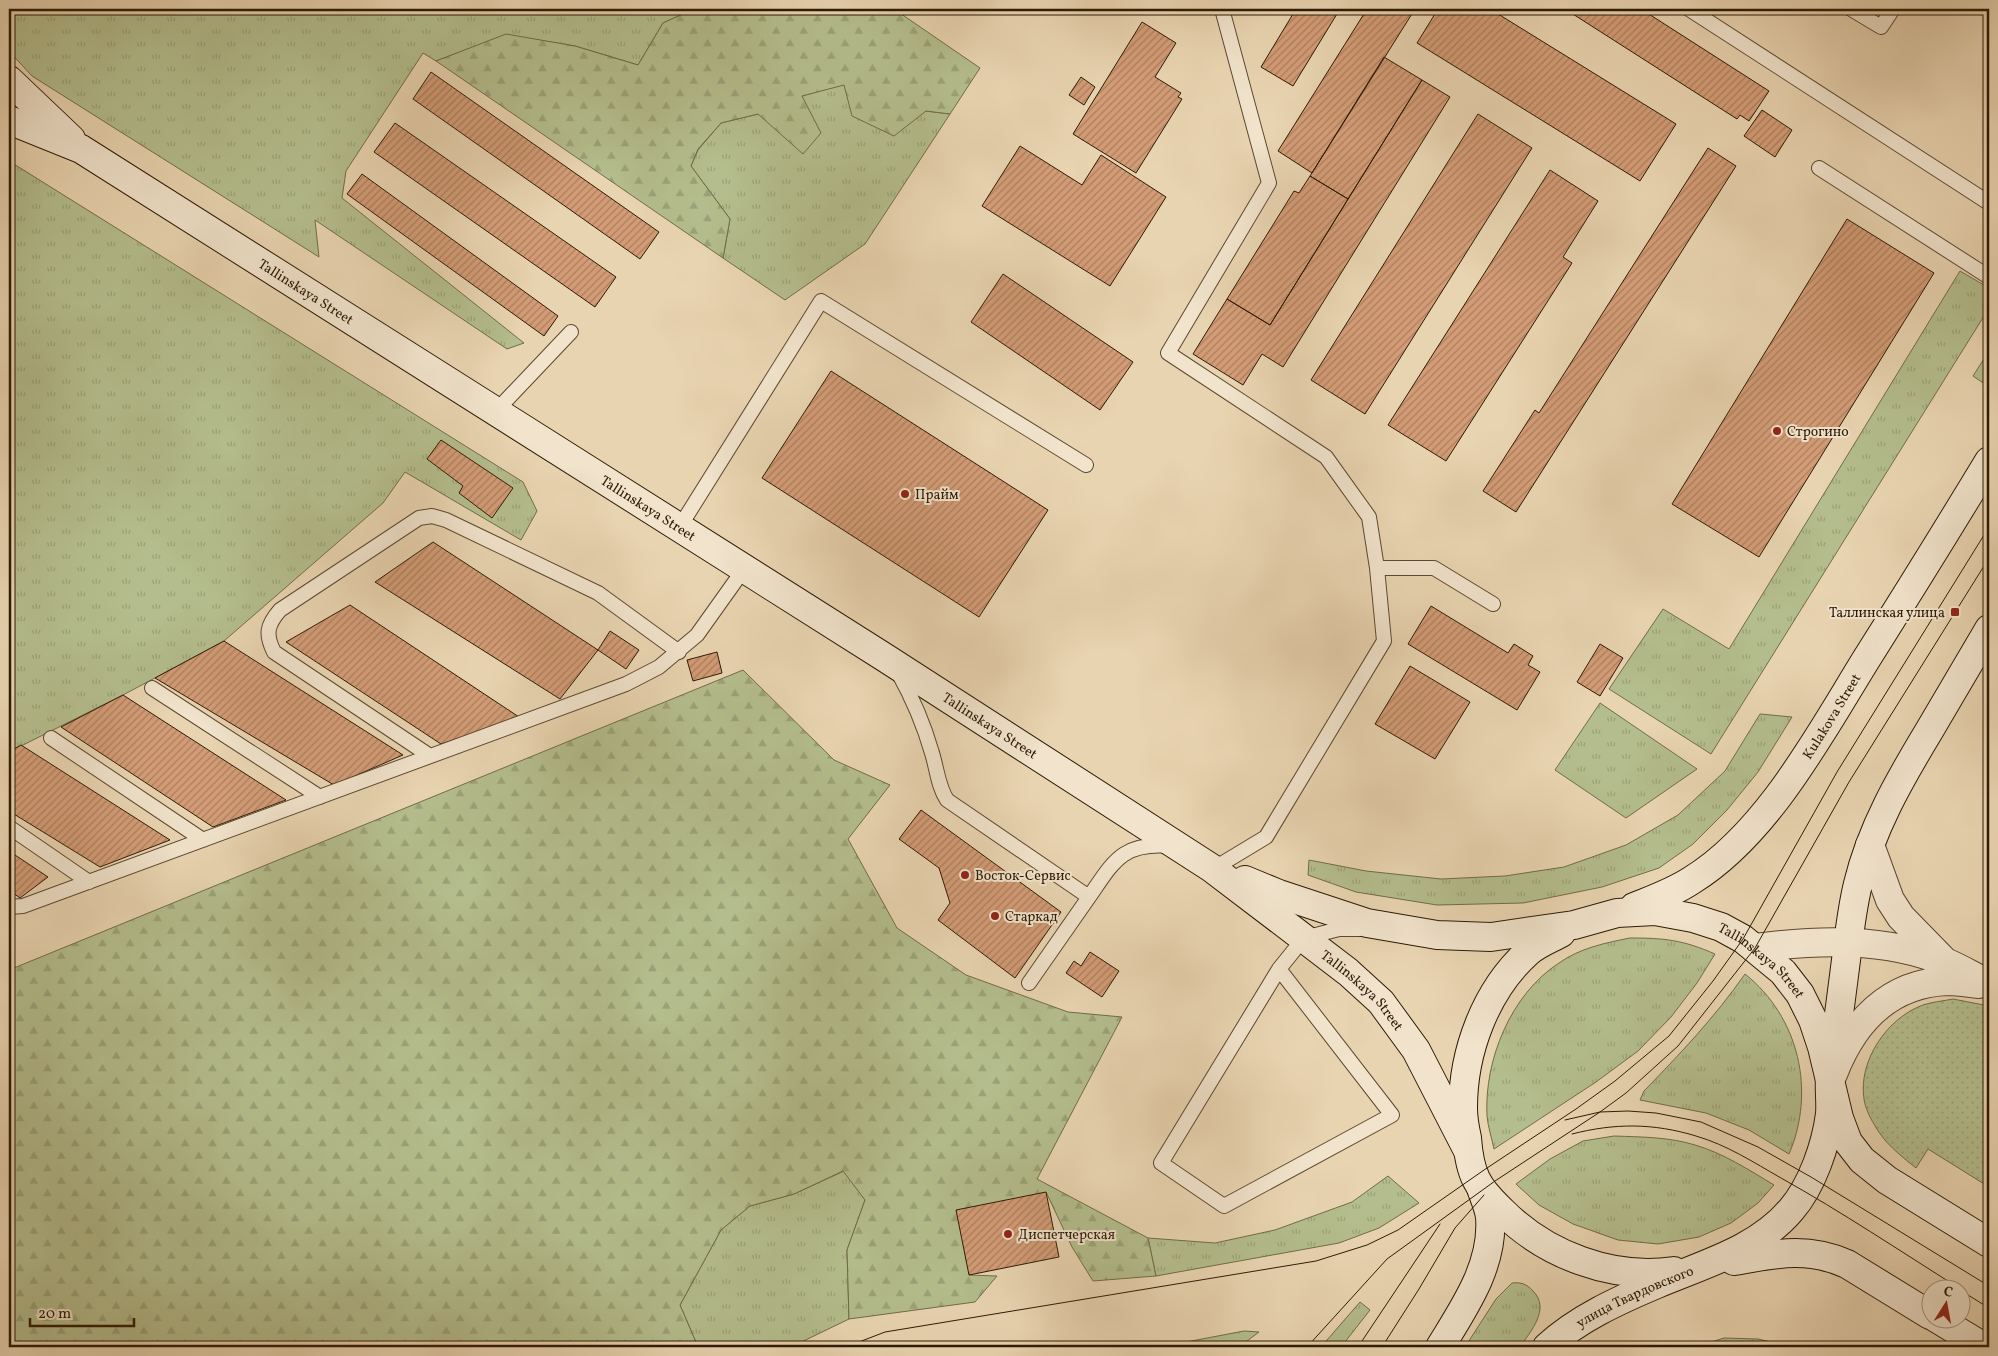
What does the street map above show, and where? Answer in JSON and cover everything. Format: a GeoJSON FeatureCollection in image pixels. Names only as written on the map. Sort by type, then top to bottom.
{"type":"FeatureCollection","features":[{"type":"Feature","properties":{"kind":"main road","name":"Tallinskaya Street"},"geometry":{"type":"LineString","coordinates":[[9,80],[81,149]]}},
{"type":"Feature","properties":{"kind":"main road","name":"Tallinskaya Street"},"geometry":{"type":"LineString","coordinates":[[9,120],[81,149],[892,662],[1213,868],[1366,988],[1392,1016],[1420,1056],[1468,1151]]}},
{"type":"Feature","properties":{"kind":"main road","name":"Kulakova Street"},"geometry":{"type":"LineString","coordinates":[[1617,913],[1663,896],[1692,880],[1735,845],[1769,807],[1805,759],[1989,462]]}},
{"type":"Feature","properties":{"kind":"main road"},"geometry":{"type":"LineString","coordinates":[[1830,1082],[1848,943],[1858,884],[1870,844],[1886,808],[1913,758],[1989,629]]}},
{"type":"Feature","properties":{"kind":"main road"},"geometry":{"type":"LineString","coordinates":[[1870,844],[1890,900],[1901,917],[1944,961]]}},
{"type":"Feature","properties":{"kind":"main road","name":"Tallinskaya Street"},"geometry":{"type":"LineString","coordinates":[[1213,868],[1338,915],[1396,929],[1437,936],[1490,937],[1574,925],[1617,913],[1655,911],[1693,918],[1721,927],[1743,939],[1783,972],[1807,1006],[1822,1047],[1838,1118],[1848,1142],[1862,1160],[1887,1180],[1989,1243]]}},
{"type":"Feature","properties":{"kind":"main road","name":"Tallinskaya Street"},"geometry":{"type":"LineString","coordinates":[[1574,925],[1529,951],[1504,978],[1481,1020],[1471,1048],[1466,1072],[1463,1110],[1468,1151],[1475,1177],[1482,1191],[1512,1220],[1541,1242],[1576,1260],[1614,1270],[1654,1274],[1786,1252],[1823,1256],[1847,1264],[1920,1309]]}},
{"type":"Feature","properties":{"kind":"main road"},"geometry":{"type":"LineString","coordinates":[[1754,948],[1820,941],[1897,948],[1944,961],[1989,985]]}},
{"type":"Feature","properties":{"kind":"main road"},"geometry":{"type":"LineString","coordinates":[[1830,1082],[1839,1058],[1861,1022],[1887,998],[1918,986],[1948,981],[1989,985]]}},
{"type":"Feature","properties":{"kind":"main road","name":"Tallinskaya Street"},"geometry":{"type":"LineString","coordinates":[[1702,1267],[1762,1238],[1794,1208],[1812,1177],[1824,1142],[1830,1112],[1830,1082]]}},
{"type":"Feature","properties":{"kind":"main road"},"geometry":{"type":"LineString","coordinates":[[1440,1347],[1466,1305],[1482,1270],[1489,1244],[1490,1216],[1482,1191]]}},
{"type":"Feature","properties":{"kind":"main road","name":"улица Твардовского"},"geometry":{"type":"LineString","coordinates":[[1547,1347],[1576,1325],[1604,1309],[1656,1284],[1702,1267]]}},
{"type":"Feature","properties":{"kind":"main road"},"geometry":{"type":"LineString","coordinates":[[1953,1328],[1984,1347]]}},
{"type":"Feature","properties":{"kind":"lane"},"geometry":{"type":"LineString","coordinates":[[1213,868],[1266,837],[1384,641],[1377,568],[1369,517],[1326,457],[1168,353],[1269,183],[1222,9]]}},
{"type":"Feature","properties":{"kind":"lane"},"geometry":{"type":"LineString","coordinates":[[1689,9],[1989,203]]}},
{"type":"Feature","properties":{"kind":"lane"},"geometry":{"type":"LineString","coordinates":[[1851,9],[1881,27],[1893,9]]}},
{"type":"Feature","properties":{"kind":"lane"},"geometry":{"type":"LineString","coordinates":[[1818,168],[1989,277]]}},
{"type":"Feature","properties":{"kind":"lane"},"geometry":{"type":"LineString","coordinates":[[679,528],[820,301],[1086,465]]}},
{"type":"Feature","properties":{"kind":"lane"},"geometry":{"type":"LineString","coordinates":[[495,412],[571,332]]}},
{"type":"Feature","properties":{"kind":"lane"},"geometry":{"type":"LineString","coordinates":[[430,756],[274,652],[268,640],[270,621],[280,610],[419,518],[432,516],[446,520],[598,593],[679,652]]}},
{"type":"Feature","properties":{"kind":"lane"},"geometry":{"type":"LineString","coordinates":[[1377,568],[1434,568],[1493,604]]}},
{"type":"Feature","properties":{"kind":"lane"},"geometry":{"type":"LineString","coordinates":[[9,907],[23,906],[626,684],[659,667],[697,635],[744,569]]}},
{"type":"Feature","properties":{"kind":"lane"},"geometry":{"type":"LineString","coordinates":[[892,662],[912,700],[932,753],[942,792],[947,800],[1089,897]]}},
{"type":"Feature","properties":{"kind":"lane"},"geometry":{"type":"LineString","coordinates":[[152,688],[320,797]]}},
{"type":"Feature","properties":{"kind":"lane"},"geometry":{"type":"LineString","coordinates":[[51,738],[203,840]]}},
{"type":"Feature","properties":{"kind":"lane"},"geometry":{"type":"LineString","coordinates":[[9,827],[89,882]]}},
{"type":"Feature","properties":{"kind":"lane"},"geometry":{"type":"LineString","coordinates":[[1029,983],[1112,864],[1123,853],[1136,848],[1180,847]]}},
{"type":"Feature","properties":{"kind":"lane"},"geometry":{"type":"LineString","coordinates":[[1279,969],[1392,1115],[1224,1206],[1161,1163],[1279,969],[1304,938],[1339,930],[1396,929]]}},
{"type":"Feature","properties":{"kind":"green space"},"geometry":{"type":"Polygon","coordinates":[[[9,9],[694,9],[663,23],[638,65],[575,46],[506,35],[436,61],[423,53],[346,171],[342,198],[524,343],[507,349],[315,220],[319,257],[32,76],[9,51],[9,9]]]}},
{"type":"Feature","properties":{"kind":"green space"},"geometry":{"type":"Polygon","coordinates":[[[694,9],[894,9],[980,68],[950,114],[926,111],[894,136],[852,116],[844,85],[802,96],[821,133],[803,154],[758,114],[721,123],[698,149],[691,166],[730,219],[723,258],[436,61],[506,34],[575,46],[638,65],[663,23],[694,9]]]}},
{"type":"Feature","properties":{"kind":"green space"},"geometry":{"type":"Polygon","coordinates":[[[844,84],[926,111],[950,114],[865,244],[785,300],[723,258],[730,219],[691,166],[698,150],[721,123],[758,114],[802,96],[844,84]]]}},
{"type":"Feature","properties":{"kind":"green space"},"geometry":{"type":"Polygon","coordinates":[[[9,161],[523,482],[537,511],[521,540],[405,472],[383,503],[224,641],[123,695],[9,752],[9,161]]]}},
{"type":"Feature","properties":{"kind":"green space"},"geometry":{"type":"Polygon","coordinates":[[[1960,271],[1989,288],[1989,308],[1711,754],[1609,689],[1663,609],[1729,649],[1960,271]]]}},
{"type":"Feature","properties":{"kind":"green space"},"geometry":{"type":"Polygon","coordinates":[[[1989,351],[1989,387],[1973,376],[1989,351]]]}},
{"type":"Feature","properties":{"kind":"green space"},"geometry":{"type":"Polygon","coordinates":[[[743,670],[834,760],[890,785],[848,839],[897,928],[966,975],[1068,1012],[1122,1017],[1037,1179],[1148,1238],[1156,1276],[1093,1281],[1072,1247],[1046,1192],[969,1275],[997,1276],[975,1302],[849,1319],[847,1250],[865,1200],[843,1171],[794,1194],[750,1206],[721,1230],[680,1305],[698,1347],[9,1347],[9,970],[743,670]]]}},
{"type":"Feature","properties":{"kind":"green space"},"geometry":{"type":"Polygon","coordinates":[[[1600,703],[1697,769],[1626,818],[1555,770],[1600,703]]]}},
{"type":"Feature","properties":{"kind":"green space"},"geometry":{"type":"Polygon","coordinates":[[[1760,714],[1792,717],[1758,772],[1727,810],[1693,844],[1659,868],[1602,887],[1523,903],[1437,905],[1356,892],[1308,875],[1309,860],[1366,871],[1441,879],[1505,876],[1564,867],[1626,845],[1678,815],[1725,771],[1760,714]]]}},
{"type":"Feature","properties":{"kind":"green space"},"geometry":{"type":"Polygon","coordinates":[[[1630,938],[1674,941],[1715,954],[1697,983],[1671,1017],[1638,1051],[1596,1082],[1494,1149],[1487,1116],[1490,1073],[1504,1030],[1514,1010],[1542,976],[1575,953],[1630,938]]]}},
{"type":"Feature","properties":{"kind":"green space"},"geometry":{"type":"Polygon","coordinates":[[[1745,974],[1764,991],[1778,1011],[1790,1033],[1797,1056],[1801,1081],[1801,1105],[1797,1130],[1789,1154],[1749,1130],[1706,1113],[1640,1100],[1644,1091],[1684,1049],[1734,990],[1745,974]]]}},
{"type":"Feature","properties":{"kind":"green space"},"geometry":{"type":"Polygon","coordinates":[[[1953,999],[1989,1006],[1989,1187],[1928,1149],[1916,1168],[1893,1148],[1878,1131],[1865,1102],[1863,1085],[1866,1070],[1871,1056],[1887,1030],[1910,1011],[1926,1004],[1953,999]]]}},
{"type":"Feature","properties":{"kind":"green space"},"geometry":{"type":"Polygon","coordinates":[[[1614,1136],[1665,1139],[1705,1148],[1726,1157],[1774,1185],[1758,1203],[1731,1223],[1699,1237],[1658,1244],[1618,1240],[1573,1224],[1539,1205],[1516,1184],[1550,1159],[1583,1141],[1614,1136]]]}},
{"type":"Feature","properties":{"kind":"green space"},"geometry":{"type":"Polygon","coordinates":[[[844,1171],[865,1200],[847,1250],[849,1319],[791,1347],[698,1347],[680,1305],[721,1230],[750,1206],[794,1194],[844,1171]]]}},
{"type":"Feature","properties":{"kind":"green space"},"geometry":{"type":"Polygon","coordinates":[[[1388,1176],[1419,1203],[1379,1228],[1339,1243],[1156,1276],[1148,1238],[1215,1243],[1275,1230],[1352,1202],[1388,1176]]]}},
{"type":"Feature","properties":{"kind":"green space"},"geometry":{"type":"Polygon","coordinates":[[[1512,1283],[1526,1285],[1538,1298],[1540,1305],[1537,1320],[1520,1347],[1465,1347],[1496,1299],[1512,1283]]]}},
{"type":"Feature","properties":{"kind":"green space"},"geometry":{"type":"Polygon","coordinates":[[[1360,1302],[1370,1310],[1341,1347],[1321,1347],[1360,1302]]]}},
{"type":"Feature","properties":{"kind":"green space"},"geometry":{"type":"Polygon","coordinates":[[[1244,1331],[1259,1332],[1239,1347],[1160,1347],[1244,1331]]]}},
{"type":"Feature","properties":{"kind":"green space"},"geometry":{"type":"Polygon","coordinates":[[[1724,1338],[1758,1339],[1793,1347],[1696,1347],[1724,1338]]]}},
{"type":"Feature","properties":{"kind":"building"},"geometry":{"type":"Polygon","coordinates":[[[1296,9],[1340,9],[1293,86],[1261,67],[1296,9]]]}},
{"type":"Feature","properties":{"kind":"building"},"geometry":{"type":"Polygon","coordinates":[[[1367,9],[1415,9],[1312,173],[1278,151],[1367,9]]]}},
{"type":"Feature","properties":{"kind":"building"},"geometry":{"type":"Polygon","coordinates":[[[1438,9],[1490,9],[1676,124],[1640,181],[1417,43],[1438,9]]]}},
{"type":"Feature","properties":{"kind":"building"},"geometry":{"type":"Polygon","coordinates":[[[1565,9],[1641,9],[1769,91],[1749,121],[1740,115],[1737,119],[1565,9]]]}},
{"type":"Feature","properties":{"kind":"building"},"geometry":{"type":"Polygon","coordinates":[[[1142,22],[1176,43],[1155,77],[1181,93],[1178,97],[1182,99],[1136,173],[1073,134],[1142,22]]]}},
{"type":"Feature","properties":{"kind":"building"},"geometry":{"type":"Polygon","coordinates":[[[1384,57],[1422,80],[1348,199],[1310,176],[1384,57]]]}},
{"type":"Feature","properties":{"kind":"building"},"geometry":{"type":"Polygon","coordinates":[[[431,72],[659,232],[640,259],[413,99],[431,72]]]}},
{"type":"Feature","properties":{"kind":"building"},"geometry":{"type":"Polygon","coordinates":[[[1081,77],[1095,87],[1084,105],[1069,95],[1081,77]]]}},
{"type":"Feature","properties":{"kind":"building"},"geometry":{"type":"Polygon","coordinates":[[[1422,80],[1450,97],[1283,367],[1262,354],[1243,385],[1193,354],[1227,299],[1270,325],[1422,80]]]}},
{"type":"Feature","properties":{"kind":"building"},"geometry":{"type":"Polygon","coordinates":[[[1762,110],[1792,130],[1775,157],[1744,136],[1762,110]]]}},
{"type":"Feature","properties":{"kind":"building"},"geometry":{"type":"Polygon","coordinates":[[[1478,114],[1532,148],[1365,414],[1311,380],[1478,114]]]}},
{"type":"Feature","properties":{"kind":"building"},"geometry":{"type":"Polygon","coordinates":[[[395,123],[616,277],[595,307],[374,152],[395,123]]]}},
{"type":"Feature","properties":{"kind":"building"},"geometry":{"type":"Polygon","coordinates":[[[1020,146],[1082,185],[1101,155],[1166,197],[1110,286],[982,206],[1020,146]]]}},
{"type":"Feature","properties":{"kind":"building"},"geometry":{"type":"Polygon","coordinates":[[[1708,148],[1736,166],[1516,512],[1483,491],[1535,410],[1539,413],[1708,148]]]}},
{"type":"Feature","properties":{"kind":"building"},"geometry":{"type":"Polygon","coordinates":[[[1550,170],[1598,201],[1563,257],[1572,263],[1446,461],[1388,425],[1550,170]]]}},
{"type":"Feature","properties":{"kind":"building"},"geometry":{"type":"Polygon","coordinates":[[[362,174],[558,316],[544,336],[347,194],[362,174]]]}},
{"type":"Feature","properties":{"kind":"building"},"geometry":{"type":"Polygon","coordinates":[[[1310,176],[1348,199],[1270,325],[1227,299],[1294,191],[1299,193],[1310,176]]]}},
{"type":"Feature","properties":{"kind":"building","name":"Строгино"},"geometry":{"type":"Polygon","coordinates":[[[1847,219],[1934,273],[1759,557],[1672,504],[1847,219]]]}},
{"type":"Feature","properties":{"kind":"building"},"geometry":{"type":"Polygon","coordinates":[[[1003,274],[1133,362],[1100,410],[971,322],[1003,274]]]}},
{"type":"Feature","properties":{"kind":"building","name":"Прайм"},"geometry":{"type":"Polygon","coordinates":[[[831,371],[1048,510],[979,617],[762,478],[831,371]]]}},
{"type":"Feature","properties":{"kind":"building"},"geometry":{"type":"Polygon","coordinates":[[[441,440],[513,488],[492,518],[459,493],[463,486],[427,459],[441,440]]]}},
{"type":"Feature","properties":{"kind":"building"},"geometry":{"type":"Polygon","coordinates":[[[433,542],[598,650],[560,699],[375,582],[433,542]]]}},
{"type":"Feature","properties":{"kind":"building"},"geometry":{"type":"Polygon","coordinates":[[[350,605],[522,719],[441,744],[286,642],[350,605]]]}},
{"type":"Feature","properties":{"kind":"building"},"geometry":{"type":"Polygon","coordinates":[[[1431,606],[1508,653],[1514,644],[1533,656],[1528,665],[1540,672],[1517,710],[1408,644],[1431,606]]]}},
{"type":"Feature","properties":{"kind":"building"},"geometry":{"type":"Polygon","coordinates":[[[610,631],[639,650],[626,669],[598,650],[610,631]]]}},
{"type":"Feature","properties":{"kind":"building"},"geometry":{"type":"Polygon","coordinates":[[[224,641],[403,755],[334,785],[155,678],[224,641]]]}},
{"type":"Feature","properties":{"kind":"building"},"geometry":{"type":"Polygon","coordinates":[[[1600,644],[1623,658],[1600,696],[1577,682],[1600,644]]]}},
{"type":"Feature","properties":{"kind":"building"},"geometry":{"type":"Polygon","coordinates":[[[717,652],[722,673],[693,681],[687,660],[717,652]]]}},
{"type":"Feature","properties":{"kind":"building"},"geometry":{"type":"Polygon","coordinates":[[[1410,666],[1470,702],[1435,759],[1375,724],[1410,666]]]}},
{"type":"Feature","properties":{"kind":"building"},"geometry":{"type":"Polygon","coordinates":[[[123,695],[286,800],[213,827],[61,727],[123,695]]]}},
{"type":"Feature","properties":{"kind":"building"},"geometry":{"type":"Polygon","coordinates":[[[21,745],[170,840],[100,867],[9,811],[9,752],[21,745]]]}},
{"type":"Feature","properties":{"kind":"building"},"geometry":{"type":"Polygon","coordinates":[[[921,810],[1061,912],[1015,978],[938,920],[950,903],[939,868],[899,839],[921,810]]]}},
{"type":"Feature","properties":{"kind":"building"},"geometry":{"type":"Polygon","coordinates":[[[9,851],[48,877],[20,898],[9,890],[9,851]]]}},
{"type":"Feature","properties":{"kind":"building"},"geometry":{"type":"Polygon","coordinates":[[[1090,952],[1119,971],[1102,997],[1066,973],[1074,961],[1081,966],[1090,952]]]}},
{"type":"Feature","properties":{"kind":"building","name":"Диспетчерская"},"geometry":{"type":"Polygon","coordinates":[[[1046,1192],[1059,1257],[969,1275],[956,1210],[1046,1192]]]}},
{"type":"Feature","properties":{"kind":"tram line"},"geometry":{"type":"LineString","coordinates":[[846,1347],[885,1332],[1316,1261],[1367,1245],[1398,1230],[1576,1109],[1615,1081],[1669,1036],[1713,981],[1743,939],[1837,772],[1989,527]]}},
{"type":"Feature","properties":{"kind":"tram line"},"geometry":{"type":"LineString","coordinates":[[1307,1347],[1387,1259],[1495,1181],[1626,1093],[1678,1046],[1755,948],[1849,782],[1989,558]]}},
{"type":"Feature","properties":{"kind":"tram line"},"geometry":{"type":"LineString","coordinates":[[1565,1120],[1600,1112],[1628,1111],[1656,1113],[1701,1122],[1758,1147],[1811,1177],[1989,1286]]}},
{"type":"Feature","properties":{"kind":"tram line"},"geometry":{"type":"LineString","coordinates":[[1572,1134],[1619,1126],[1649,1127],[1680,1132],[1718,1144],[1750,1160],[1826,1204],[1943,1278]]}},
{"type":"Feature","properties":{"kind":"tram line"},"geometry":{"type":"LineString","coordinates":[[1382,1347],[1455,1228],[1484,1195]]}},
{"type":"Feature","properties":{"kind":"tram line"},"geometry":{"type":"LineString","coordinates":[[1358,1347],[1440,1224]]}},
{"type":"Feature","properties":{"kind":"tram line"},"geometry":{"type":"LineString","coordinates":[[1970,1296],[1989,1308]]}},
{"type":"Feature","properties":{"kind":"place","name":"Строгино"},"geometry":{"type":"Point","coordinates":[1777,431]}},
{"type":"Feature","properties":{"kind":"place","name":"Прайм"},"geometry":{"type":"Point","coordinates":[905,494]}},
{"type":"Feature","properties":{"kind":"place","name":"Таллинская улица"},"geometry":{"type":"Point","coordinates":[1955,612]}},
{"type":"Feature","properties":{"kind":"place","name":"Восток-Сервис"},"geometry":{"type":"Point","coordinates":[965,875]}},
{"type":"Feature","properties":{"kind":"place","name":"Старкад"},"geometry":{"type":"Point","coordinates":[995,916]}},
{"type":"Feature","properties":{"kind":"place","name":"Диспетчерская"},"geometry":{"type":"Point","coordinates":[1008,1234]}}]}
